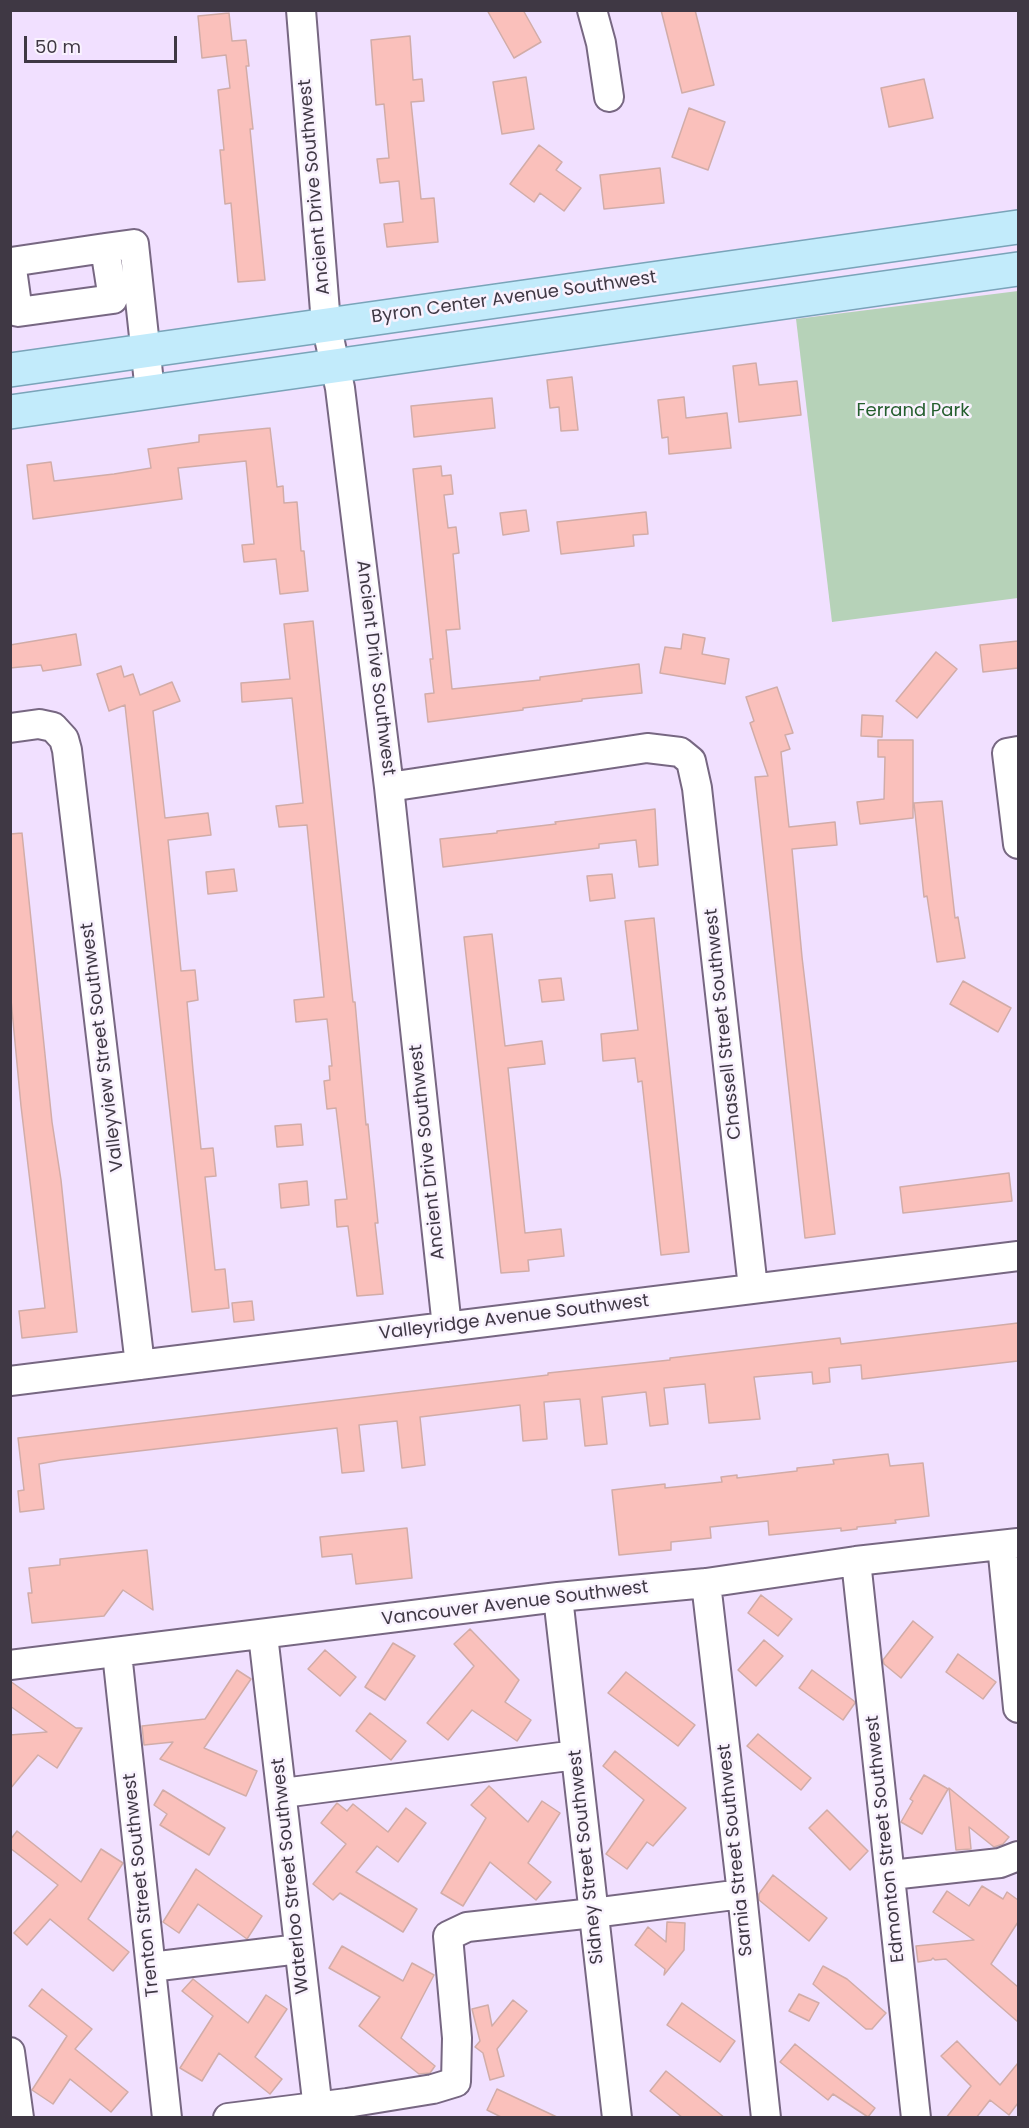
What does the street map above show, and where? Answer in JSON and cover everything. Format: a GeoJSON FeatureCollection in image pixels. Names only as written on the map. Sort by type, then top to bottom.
{"type":"FeatureCollection","features":[{"type":"Feature","properties":{"kind":"main road","name":"Byron Center Avenue Southwest"},"geometry":{"type":"LineString","coordinates":[[10,370],[1018,227]]}},
{"type":"Feature","properties":{"kind":"main road"},"geometry":{"type":"LineString","coordinates":[[10,412],[1018,269]]}},
{"type":"Feature","properties":{"kind":"street","name":"Ancient Drive Southwest"},"geometry":{"type":"LineString","coordinates":[[301,10],[326,324],[337,366],[389,787],[447,1327]]}},
{"type":"Feature","properties":{"kind":"street"},"geometry":{"type":"LineString","coordinates":[[592,10],[601,43],[609,97]]}},
{"type":"Feature","properties":{"kind":"street"},"geometry":{"type":"LineString","coordinates":[[105,248],[134,244],[150,392]]}},
{"type":"Feature","properties":{"kind":"street","name":"Valleyview Street Southwest"},"geometry":{"type":"LineString","coordinates":[[10,728],[39,724],[53,727],[64,739],[70,764],[140,1365]]}},
{"type":"Feature","properties":{"kind":"street","name":"Chassell Street Southwest"},"geometry":{"type":"LineString","coordinates":[[389,787],[646,748],[680,752],[691,761],[697,788],[753,1288]]}},
{"type":"Feature","properties":{"kind":"street"},"geometry":{"type":"LineString","coordinates":[[1018,751],[1008,753],[1018,844]]}},
{"type":"Feature","properties":{"kind":"street","name":"Valleyridge Avenue Southwest"},"geometry":{"type":"LineString","coordinates":[[10,1381],[1018,1256]]}},
{"type":"Feature","properties":{"kind":"street"},"geometry":{"type":"LineString","coordinates":[[1010,1544],[1018,1708]]}},
{"type":"Feature","properties":{"kind":"street","name":"Vancouver Avenue Southwest"},"geometry":{"type":"LineString","coordinates":[[10,1665],[558,1597],[706,1583],[856,1561],[1010,1544]]}},
{"type":"Feature","properties":{"kind":"street","name":"Edmonton Street Southwest"},"geometry":{"type":"LineString","coordinates":[[856,1561],[916,2118]]}},
{"type":"Feature","properties":{"kind":"street","name":"Sarnia Street Southwest"},"geometry":{"type":"LineString","coordinates":[[706,1583],[766,2118]]}},
{"type":"Feature","properties":{"kind":"street","name":"Sidney Street Southwest"},"geometry":{"type":"LineString","coordinates":[[558,1597],[617,2118]]}},
{"type":"Feature","properties":{"kind":"street","name":"Waterloo Street Southwest"},"geometry":{"type":"LineString","coordinates":[[263,1635],[318,2112]]}},
{"type":"Feature","properties":{"kind":"street","name":"Trenton Street Southwest"},"geometry":{"type":"LineString","coordinates":[[117,1653],[167,2118]]}},
{"type":"Feature","properties":{"kind":"street"},"geometry":{"type":"LineString","coordinates":[[283,1793],[576,1755]]}},
{"type":"Feature","properties":{"kind":"street"},"geometry":{"type":"LineString","coordinates":[[891,1875],[1000,1863],[1018,1856]]}},
{"type":"Feature","properties":{"kind":"street"},"geometry":{"type":"LineString","coordinates":[[228,2118],[318,2112],[434,2089],[456,2082],[457,2038],[448,1936],[467,1927],[742,1893]]}},
{"type":"Feature","properties":{"kind":"street"},"geometry":{"type":"LineString","coordinates":[[152,1967],[299,1949]]}},
{"type":"Feature","properties":{"kind":"street"},"geometry":{"type":"LineString","coordinates":[[10,2052],[19,2118]]}},
{"type":"Feature","properties":{"kind":"green space","name":"Ferrand Park"},"geometry":{"type":"Polygon","coordinates":[[[1018,291],[1018,598],[832,622],[796,319],[1018,291]]]}},
{"type":"Feature","properties":{"kind":"building"},"geometry":{"type":"Polygon","coordinates":[[[487,10],[523,10],[541,42],[514,58],[487,10]]]}},
{"type":"Feature","properties":{"kind":"building"},"geometry":{"type":"Polygon","coordinates":[[[661,10],[695,10],[714,85],[682,93],[661,10]]]}},
{"type":"Feature","properties":{"kind":"building"},"geometry":{"type":"Polygon","coordinates":[[[229,13],[232,41],[246,40],[249,66],[246,66],[253,129],[250,129],[265,280],[238,282],[231,203],[225,204],[220,150],[224,150],[218,90],[230,88],[226,55],[202,58],[198,16],[229,13]]]}},
{"type":"Feature","properties":{"kind":"building"},"geometry":{"type":"Polygon","coordinates":[[[410,36],[413,80],[422,79],[424,101],[411,102],[421,199],[434,198],[438,242],[387,247],[384,224],[403,222],[399,181],[380,183],[377,159],[389,158],[384,104],[376,105],[371,40],[410,36]]]}},
{"type":"Feature","properties":{"kind":"building"},"geometry":{"type":"Polygon","coordinates":[[[526,77],[534,129],[502,134],[493,82],[526,77]]]}},
{"type":"Feature","properties":{"kind":"building"},"geometry":{"type":"Polygon","coordinates":[[[924,79],[933,118],[889,127],[881,88],[924,79]]]}},
{"type":"Feature","properties":{"kind":"building"},"geometry":{"type":"Polygon","coordinates":[[[689,108],[725,122],[708,170],[672,157],[689,108]]]}},
{"type":"Feature","properties":{"kind":"building"},"geometry":{"type":"Polygon","coordinates":[[[539,145],[562,162],[556,170],[581,188],[564,211],[540,193],[534,202],[510,184],[539,145]]]}},
{"type":"Feature","properties":{"kind":"building"},"geometry":{"type":"Polygon","coordinates":[[[660,168],[664,203],[604,209],[600,175],[660,168]]]}},
{"type":"Feature","properties":{"kind":"building"},"geometry":{"type":"Polygon","coordinates":[[[756,363],[759,385],[797,381],[801,415],[739,422],[733,366],[756,363]]]}},
{"type":"Feature","properties":{"kind":"building"},"geometry":{"type":"Polygon","coordinates":[[[572,377],[578,430],[561,431],[559,407],[550,408],[547,380],[572,377]]]}},
{"type":"Feature","properties":{"kind":"building"},"geometry":{"type":"Polygon","coordinates":[[[684,397],[686,418],[727,413],[731,448],[669,454],[668,437],[662,438],[658,400],[684,397]]]}},
{"type":"Feature","properties":{"kind":"building"},"geometry":{"type":"Polygon","coordinates":[[[492,398],[495,428],[414,437],[411,406],[492,398]]]}},
{"type":"Feature","properties":{"kind":"building"},"geometry":{"type":"Polygon","coordinates":[[[270,428],[277,487],[283,486],[284,503],[297,502],[301,551],[304,551],[308,591],[280,594],[276,559],[244,562],[242,545],[254,544],[246,461],[178,468],[182,499],[33,519],[27,465],[51,462],[54,481],[114,474],[151,468],[148,449],[199,442],[199,435],[270,428]]]}},
{"type":"Feature","properties":{"kind":"building"},"geometry":{"type":"Polygon","coordinates":[[[441,466],[442,476],[451,475],[453,494],[444,495],[448,528],[456,527],[459,553],[453,554],[460,629],[446,630],[452,689],[540,680],[540,677],[639,664],[642,693],[582,699],[582,701],[523,708],[523,710],[428,722],[425,694],[434,693],[430,659],[433,659],[413,469],[441,466]]]}},
{"type":"Feature","properties":{"kind":"building"},"geometry":{"type":"Polygon","coordinates":[[[526,510],[529,531],[503,535],[500,513],[526,510]]]}},
{"type":"Feature","properties":{"kind":"building"},"geometry":{"type":"Polygon","coordinates":[[[646,512],[648,534],[633,535],[634,546],[561,554],[557,522],[646,512]]]}},
{"type":"Feature","properties":{"kind":"building"},"geometry":{"type":"Polygon","coordinates":[[[313,621],[353,1002],[355,1002],[366,1125],[368,1124],[383,1294],[357,1296],[348,1226],[337,1227],[335,1200],[347,1199],[336,1108],[327,1109],[324,1081],[330,1080],[329,1066],[332,1066],[327,1019],[296,1022],[294,1000],[324,997],[307,825],[279,827],[276,806],[303,803],[292,698],[242,702],[241,683],[290,679],[284,624],[313,621]]]}},
{"type":"Feature","properties":{"kind":"building"},"geometry":{"type":"Polygon","coordinates":[[[76,634],[81,665],[43,671],[41,665],[10,668],[10,645],[76,634]]]}},
{"type":"Feature","properties":{"kind":"building"},"geometry":{"type":"Polygon","coordinates":[[[683,634],[705,638],[702,654],[729,659],[725,684],[660,673],[665,647],[681,649],[683,634]]]}},
{"type":"Feature","properties":{"kind":"building"},"geometry":{"type":"Polygon","coordinates":[[[1018,641],[1018,668],[983,672],[980,645],[1018,641]]]}},
{"type":"Feature","properties":{"kind":"building"},"geometry":{"type":"Polygon","coordinates":[[[936,652],[957,669],[917,718],[896,701],[936,652]]]}},
{"type":"Feature","properties":{"kind":"building"},"geometry":{"type":"Polygon","coordinates":[[[121,666],[124,677],[133,674],[140,695],[172,682],[180,701],[153,711],[165,818],[208,813],[211,835],[168,840],[181,971],[195,970],[198,1000],[187,1002],[193,1070],[201,1149],[213,1148],[216,1176],[205,1177],[215,1270],[225,1269],[229,1308],[192,1312],[125,705],[109,711],[97,674],[121,666]]]}},
{"type":"Feature","properties":{"kind":"building"},"geometry":{"type":"Polygon","coordinates":[[[777,687],[793,733],[785,735],[790,749],[781,752],[789,827],[835,822],[837,845],[792,849],[802,957],[835,1234],[805,1238],[755,777],[768,776],[750,723],[754,721],[746,697],[777,687]]]}},
{"type":"Feature","properties":{"kind":"building"},"geometry":{"type":"Polygon","coordinates":[[[862,715],[883,716],[882,737],[861,736],[862,715]]]}},
{"type":"Feature","properties":{"kind":"building"},"geometry":{"type":"Polygon","coordinates":[[[878,740],[913,740],[913,818],[860,824],[857,802],[884,799],[885,757],[878,757],[878,740]]]}},
{"type":"Feature","properties":{"kind":"building"},"geometry":{"type":"Polygon","coordinates":[[[942,801],[955,918],[958,917],[965,958],[937,962],[927,896],[924,897],[914,803],[942,801]]]}},
{"type":"Feature","properties":{"kind":"building"},"geometry":{"type":"Polygon","coordinates":[[[655,809],[658,865],[639,867],[636,840],[599,844],[599,848],[443,867],[440,839],[497,833],[497,831],[556,824],[555,822],[655,809]]]}},
{"type":"Feature","properties":{"kind":"building"},"geometry":{"type":"Polygon","coordinates":[[[22,833],[52,1122],[61,1180],[77,1332],[22,1338],[19,1311],[45,1308],[21,1106],[10,989],[10,834],[22,833]]]}},
{"type":"Feature","properties":{"kind":"building"},"geometry":{"type":"Polygon","coordinates":[[[234,869],[237,891],[208,894],[206,872],[234,869]]]}},
{"type":"Feature","properties":{"kind":"building"},"geometry":{"type":"Polygon","coordinates":[[[612,874],[615,898],[590,901],[587,876],[612,874]]]}},
{"type":"Feature","properties":{"kind":"building"},"geometry":{"type":"Polygon","coordinates":[[[654,918],[689,1252],[661,1255],[642,1081],[638,1082],[635,1058],[603,1061],[601,1034],[638,1030],[625,921],[654,918]]]}},
{"type":"Feature","properties":{"kind":"building"},"geometry":{"type":"Polygon","coordinates":[[[492,934],[505,1046],[542,1041],[545,1064],[508,1068],[525,1233],[561,1229],[564,1256],[528,1260],[529,1271],[501,1273],[464,937],[492,934]]]}},
{"type":"Feature","properties":{"kind":"building"},"geometry":{"type":"Polygon","coordinates":[[[561,978],[564,1000],[542,1002],[539,980],[561,978]]]}},
{"type":"Feature","properties":{"kind":"building"},"geometry":{"type":"Polygon","coordinates":[[[963,981],[1011,1008],[998,1032],[950,1004],[963,981]]]}},
{"type":"Feature","properties":{"kind":"building"},"geometry":{"type":"Polygon","coordinates":[[[301,1124],[303,1145],[277,1147],[275,1126],[301,1124]]]}},
{"type":"Feature","properties":{"kind":"building"},"geometry":{"type":"Polygon","coordinates":[[[1009,1173],[1012,1201],[903,1213],[900,1187],[1009,1173]]]}},
{"type":"Feature","properties":{"kind":"building"},"geometry":{"type":"Polygon","coordinates":[[[307,1181],[309,1205],[281,1208],[279,1184],[307,1181]]]}},
{"type":"Feature","properties":{"kind":"building"},"geometry":{"type":"Polygon","coordinates":[[[252,1301],[254,1320],[234,1322],[232,1303],[252,1301]]]}},
{"type":"Feature","properties":{"kind":"building"},"geometry":{"type":"Polygon","coordinates":[[[1018,1323],[1018,1361],[862,1379],[861,1365],[829,1368],[830,1382],[813,1384],[812,1372],[754,1377],[760,1419],[709,1423],[705,1384],[664,1388],[668,1424],[650,1426],[646,1392],[602,1397],[607,1444],[585,1446],[580,1399],[544,1402],[547,1439],[523,1441],[520,1405],[420,1417],[425,1465],[402,1468],[397,1421],[359,1425],[364,1471],[342,1473],[337,1428],[61,1460],[39,1464],[44,1509],[20,1512],[18,1491],[24,1490],[18,1438],[840,1338],[841,1344],[1018,1323]]]}},
{"type":"Feature","properties":{"kind":"building"},"geometry":{"type":"Polygon","coordinates":[[[888,1454],[890,1466],[923,1463],[929,1516],[841,1531],[841,1528],[769,1535],[768,1521],[710,1527],[711,1538],[671,1542],[671,1550],[619,1555],[612,1490],[665,1484],[665,1488],[722,1482],[721,1477],[737,1475],[737,1478],[797,1471],[797,1468],[834,1464],[833,1460],[888,1454]]]}},
{"type":"Feature","properties":{"kind":"building"},"geometry":{"type":"Polygon","coordinates":[[[407,1528],[412,1578],[356,1584],[352,1554],[322,1557],[320,1537],[407,1528]]]}},
{"type":"Feature","properties":{"kind":"building"},"geometry":{"type":"Polygon","coordinates":[[[147,1550],[153,1610],[123,1590],[104,1616],[32,1623],[28,1593],[32,1593],[29,1568],[60,1565],[60,1559],[147,1550]]]}},
{"type":"Feature","properties":{"kind":"building"},"geometry":{"type":"Polygon","coordinates":[[[761,1595],[792,1619],[778,1636],[748,1613],[761,1595]]]}},
{"type":"Feature","properties":{"kind":"building"},"geometry":{"type":"Polygon","coordinates":[[[913,1621],[933,1637],[901,1678],[884,1664],[883,1660],[913,1621]]]}},
{"type":"Feature","properties":{"kind":"building"},"geometry":{"type":"Polygon","coordinates":[[[470,1629],[519,1680],[505,1702],[531,1720],[517,1741],[472,1710],[448,1740],[427,1723],[474,1666],[454,1644],[470,1629]]]}},
{"type":"Feature","properties":{"kind":"building"},"geometry":{"type":"Polygon","coordinates":[[[764,1640],[783,1656],[756,1686],[738,1670],[764,1640]]]}},
{"type":"Feature","properties":{"kind":"building"},"geometry":{"type":"Polygon","coordinates":[[[393,1643],[415,1656],[385,1700],[365,1687],[393,1643]]]}},
{"type":"Feature","properties":{"kind":"building"},"geometry":{"type":"Polygon","coordinates":[[[325,1650],[356,1677],[340,1696],[308,1669],[325,1650]]]}},
{"type":"Feature","properties":{"kind":"building"},"geometry":{"type":"Polygon","coordinates":[[[958,1654],[996,1682],[983,1699],[946,1672],[958,1654]]]}},
{"type":"Feature","properties":{"kind":"building"},"geometry":{"type":"Polygon","coordinates":[[[237,1670],[251,1679],[204,1748],[257,1771],[246,1796],[160,1759],[173,1742],[144,1745],[142,1726],[205,1719],[237,1670]]]}},
{"type":"Feature","properties":{"kind":"building"},"geometry":{"type":"Polygon","coordinates":[[[812,1670],[854,1701],[855,1703],[843,1720],[799,1688],[812,1670]]]}},
{"type":"Feature","properties":{"kind":"building"},"geometry":{"type":"Polygon","coordinates":[[[626,1672],[695,1725],[678,1746],[608,1693],[626,1672]]]}},
{"type":"Feature","properties":{"kind":"building"},"geometry":{"type":"Polygon","coordinates":[[[10,1681],[76,1728],[82,1728],[57,1768],[38,1755],[10,1789],[10,1735],[47,1732],[10,1706],[10,1681]]]}},
{"type":"Feature","properties":{"kind":"building"},"geometry":{"type":"Polygon","coordinates":[[[370,1713],[406,1741],[391,1760],[356,1731],[370,1713]]]}},
{"type":"Feature","properties":{"kind":"building"},"geometry":{"type":"Polygon","coordinates":[[[758,1734],[811,1778],[801,1790],[747,1746],[758,1734]]]}},
{"type":"Feature","properties":{"kind":"building"},"geometry":{"type":"Polygon","coordinates":[[[615,1751],[686,1808],[653,1846],[647,1842],[627,1869],[606,1854],[644,1800],[603,1766],[615,1751]]]}},
{"type":"Feature","properties":{"kind":"building"},"geometry":{"type":"Polygon","coordinates":[[[924,1775],[948,1789],[922,1834],[901,1822],[913,1801],[910,1799],[924,1775]]]}},
{"type":"Feature","properties":{"kind":"building"},"geometry":{"type":"Polygon","coordinates":[[[489,1786],[528,1822],[542,1801],[560,1813],[528,1863],[551,1882],[536,1900],[490,1862],[463,1906],[441,1893],[486,1818],[471,1805],[489,1786]]]}},
{"type":"Feature","properties":{"kind":"building"},"geometry":{"type":"Polygon","coordinates":[[[949,1788],[1009,1837],[1003,1844],[994,1847],[969,1827],[971,1849],[956,1850],[949,1788]]]}},
{"type":"Feature","properties":{"kind":"building"},"geometry":{"type":"Polygon","coordinates":[[[163,1790],[225,1828],[209,1855],[160,1825],[167,1814],[154,1805],[163,1790]]]}},
{"type":"Feature","properties":{"kind":"building"},"geometry":{"type":"Polygon","coordinates":[[[337,1803],[347,1811],[353,1804],[388,1832],[406,1808],[426,1823],[398,1862],[377,1846],[356,1872],[417,1909],[403,1932],[340,1893],[333,1900],[313,1884],[346,1844],[321,1823],[337,1803]]]}},
{"type":"Feature","properties":{"kind":"building"},"geometry":{"type":"Polygon","coordinates":[[[827,1810],[868,1851],[850,1870],[809,1828],[827,1810]]]}},
{"type":"Feature","properties":{"kind":"building"},"geometry":{"type":"Polygon","coordinates":[[[17,1831],[81,1882],[101,1849],[123,1863],[88,1919],[129,1952],[113,1971],[50,1919],[27,1945],[14,1933],[58,1885],[10,1848],[10,1840],[17,1831]]]}},
{"type":"Feature","properties":{"kind":"building"},"geometry":{"type":"Polygon","coordinates":[[[196,1869],[262,1916],[247,1939],[198,1904],[179,1933],[163,1922],[196,1869]]]}},
{"type":"Feature","properties":{"kind":"building"},"geometry":{"type":"Polygon","coordinates":[[[773,1875],[827,1918],[809,1941],[759,1900],[759,1894],[773,1875]]]}},
{"type":"Feature","properties":{"kind":"building"},"geometry":{"type":"Polygon","coordinates":[[[982,1886],[1003,1899],[1007,1892],[1018,1900],[1018,1922],[991,1964],[1018,1987],[1018,2022],[946,1959],[935,1960],[933,1958],[918,1962],[916,1946],[974,1940],[933,1912],[947,1891],[969,1906],[982,1886]]]}},
{"type":"Feature","properties":{"kind":"building"},"geometry":{"type":"Polygon","coordinates":[[[667,1922],[685,1923],[684,1950],[664,1975],[665,1969],[635,1945],[648,1927],[666,1942],[667,1922]]]}},
{"type":"Feature","properties":{"kind":"building"},"geometry":{"type":"Polygon","coordinates":[[[342,1946],[403,1981],[412,1963],[434,1975],[401,2038],[435,2066],[430,2073],[419,2074],[359,2026],[380,1997],[329,1968],[342,1946]]]}},
{"type":"Feature","properties":{"kind":"building"},"geometry":{"type":"Polygon","coordinates":[[[823,1966],[847,1979],[886,2013],[872,2029],[866,2029],[813,1984],[823,1966]]]}},
{"type":"Feature","properties":{"kind":"building"},"geometry":{"type":"Polygon","coordinates":[[[193,1979],[248,2023],[266,1995],[287,2009],[255,2057],[282,2079],[270,2094],[219,2053],[202,2081],[180,2068],[213,2016],[182,1991],[193,1979]]]}},
{"type":"Feature","properties":{"kind":"building"},"geometry":{"type":"Polygon","coordinates":[[[42,1989],[92,2029],[75,2049],[128,2092],[111,2112],[70,2079],[53,2104],[32,2090],[67,2036],[29,2006],[42,1989]]]}},
{"type":"Feature","properties":{"kind":"building"},"geometry":{"type":"Polygon","coordinates":[[[799,1994],[819,2003],[809,2021],[789,2011],[799,1994]]]}},
{"type":"Feature","properties":{"kind":"building"},"geometry":{"type":"Polygon","coordinates":[[[513,2000],[527,2011],[497,2049],[504,2076],[490,2080],[483,2053],[475,2047],[480,2041],[472,2009],[488,2005],[492,2026],[513,2000]]]}},
{"type":"Feature","properties":{"kind":"building"},"geometry":{"type":"Polygon","coordinates":[[[682,2003],[735,2041],[720,2062],[667,2025],[682,2003]]]}},
{"type":"Feature","properties":{"kind":"building"},"geometry":{"type":"Polygon","coordinates":[[[957,2041],[1000,2085],[1018,2063],[1018,2103],[1009,2115],[990,2100],[976,2118],[946,2118],[971,2086],[941,2056],[957,2041]]]}},
{"type":"Feature","properties":{"kind":"building"},"geometry":{"type":"Polygon","coordinates":[[[795,2044],[875,2108],[868,2117],[833,2094],[828,2100],[780,2062],[795,2044]]]}},
{"type":"Feature","properties":{"kind":"building"},"geometry":{"type":"Polygon","coordinates":[[[666,2071],[725,2118],[683,2118],[650,2091],[666,2071]]]}},
{"type":"Feature","properties":{"kind":"building"},"geometry":{"type":"Polygon","coordinates":[[[497,2089],[559,2118],[503,2118],[487,2110],[497,2089]]]}}]}
